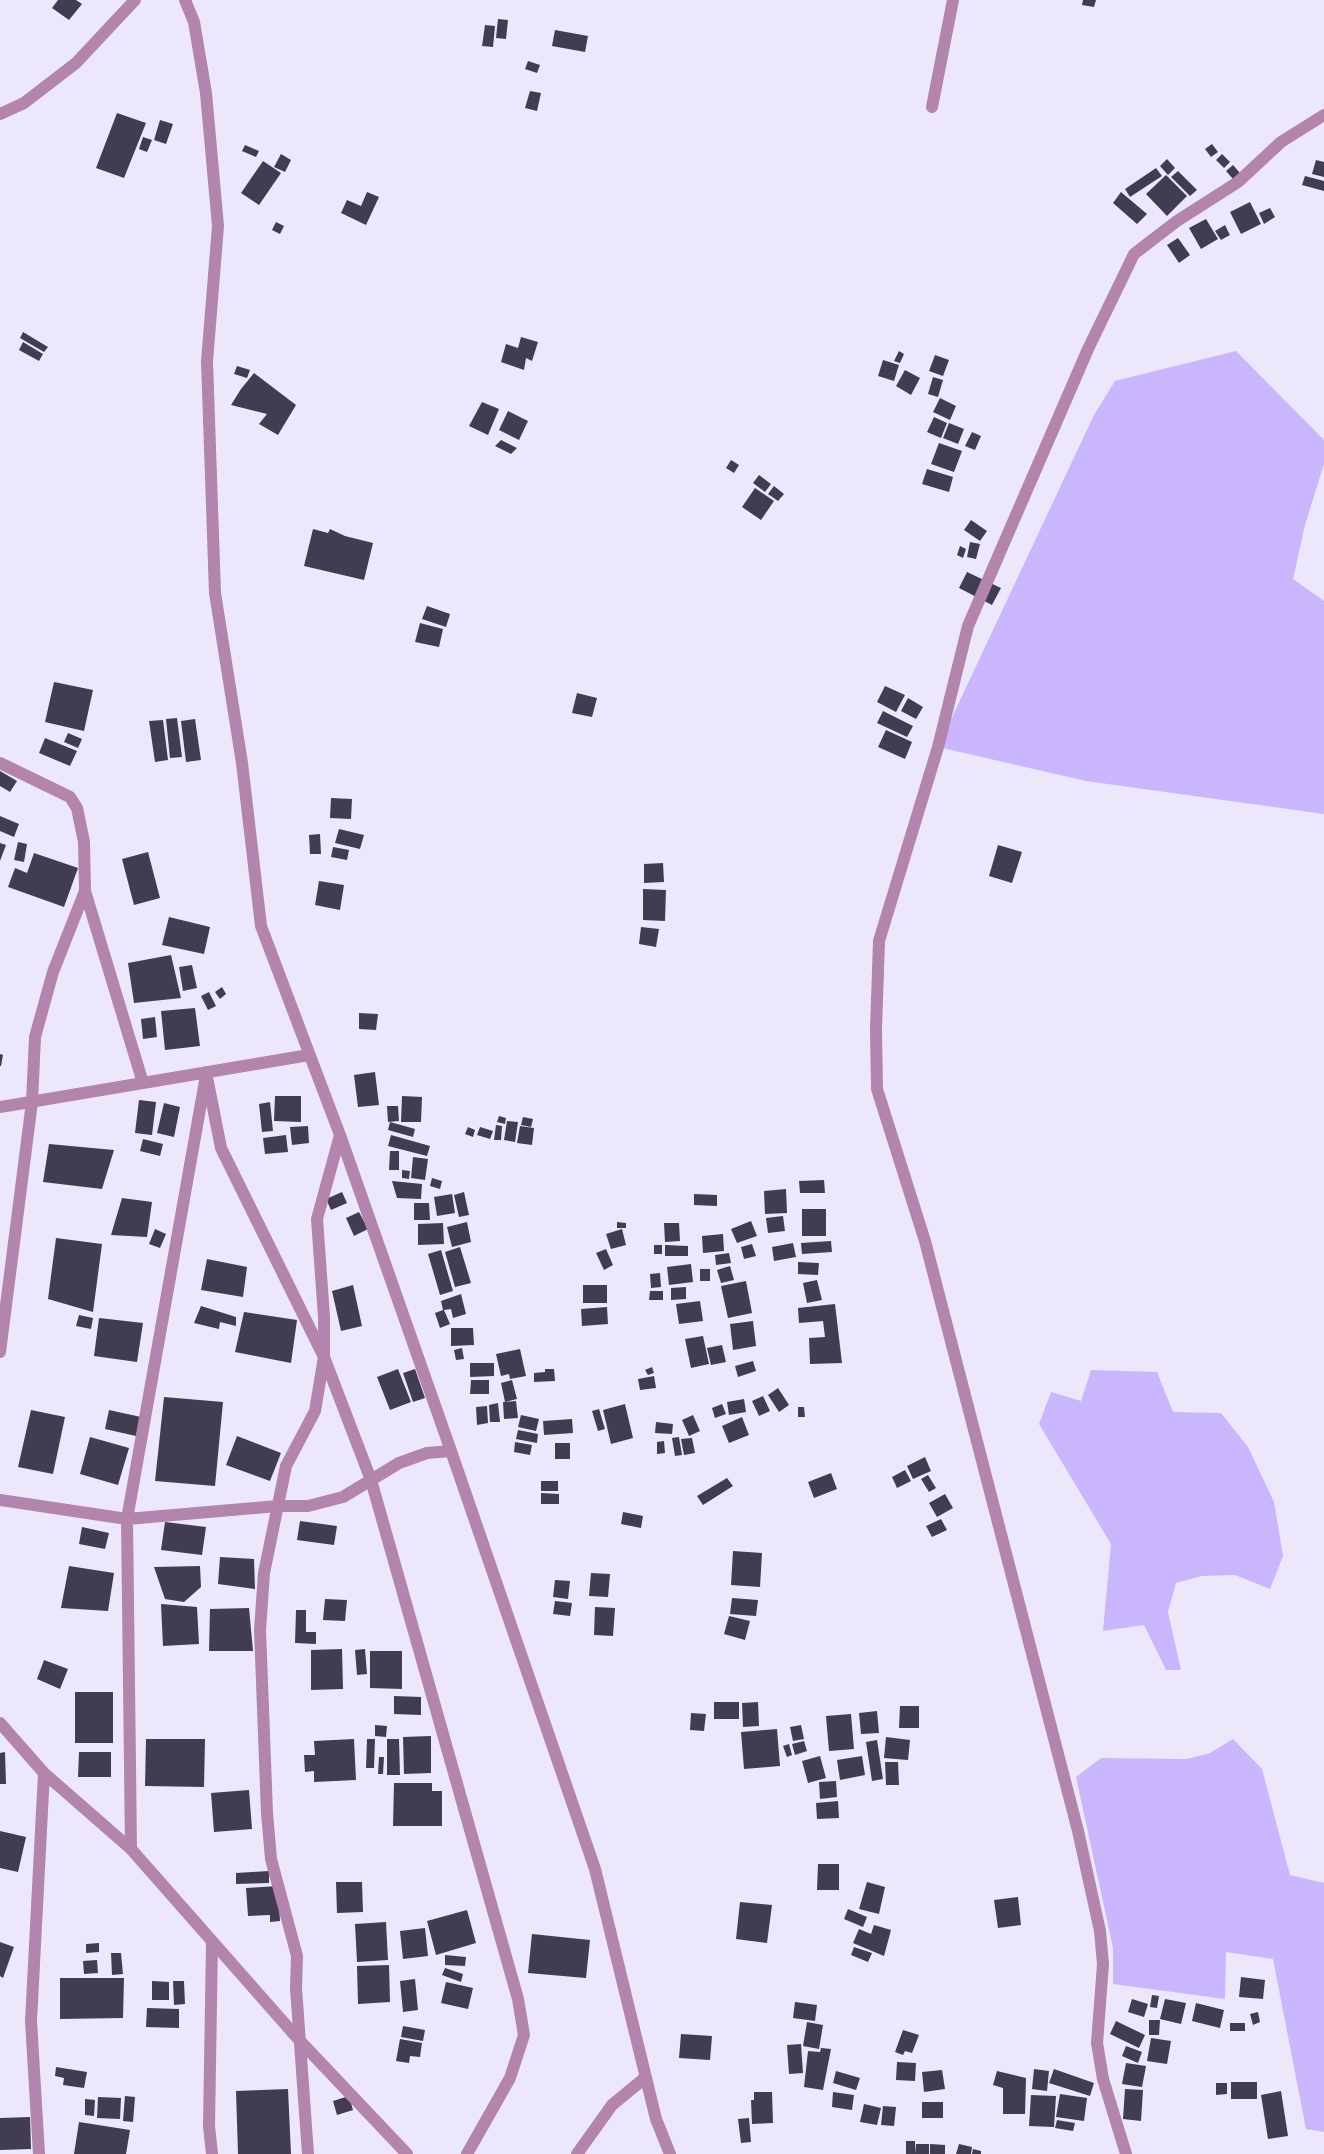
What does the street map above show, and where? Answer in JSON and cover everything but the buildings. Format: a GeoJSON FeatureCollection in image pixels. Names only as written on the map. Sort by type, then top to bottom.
{"type":"FeatureCollection","features":[{"type":"Feature","properties":{"kind":"street"},"geometry":{"type":"LineString","coordinates":[[0,114],[24,103],[76,63],[135,0]]}},
{"type":"Feature","properties":{"kind":"street"},"geometry":{"type":"LineString","coordinates":[[185,0],[194,22],[206,93],[218,226],[207,361],[215,593],[242,763],[261,926],[340,1135],[595,1869],[656,2119],[670,2154]]}},
{"type":"Feature","properties":{"kind":"street"},"geometry":{"type":"LineString","coordinates":[[932,107],[953,0]]}},
{"type":"Feature","properties":{"kind":"street"},"geometry":{"type":"LineString","coordinates":[[1126,2154],[1103,2079],[1098,2052],[1097,2043],[1103,1964],[1100,1930],[1078,1831],[925,1241],[877,1089],[876,1029],[879,941],[938,747],[968,626],[1088,349],[1134,254],[1177,220],[1238,182],[1281,142],[1324,115]]}},
{"type":"Feature","properties":{"kind":"street"},"geometry":{"type":"LineString","coordinates":[[0,763],[70,798],[77,808],[84,842],[85,891],[144,1083]]}},
{"type":"Feature","properties":{"kind":"street"},"geometry":{"type":"LineString","coordinates":[[0,1352],[32,1102],[35,1037],[53,972],[85,891]]}},
{"type":"Feature","properties":{"kind":"street"},"geometry":{"type":"LineString","coordinates":[[0,1107],[309,1055]]}},
{"type":"Feature","properties":{"kind":"street"},"geometry":{"type":"LineString","coordinates":[[206,1072],[221,1148],[324,1357],[371,1480],[518,2000],[524,2035],[510,2078],[467,2154]]}},
{"type":"Feature","properties":{"kind":"street"},"geometry":{"type":"LineString","coordinates":[[130,1849],[127,1519],[206,1072]]}},
{"type":"Feature","properties":{"kind":"street"},"geometry":{"type":"LineString","coordinates":[[308,2154],[296,1988],[297,1956],[271,1859],[260,1630],[264,1573],[286,1466],[315,1411],[324,1357],[324,1317],[317,1219],[340,1135]]}},
{"type":"Feature","properties":{"kind":"street"},"geometry":{"type":"LineString","coordinates":[[0,1500],[127,1519],[278,1506],[308,1506],[343,1497],[399,1463],[427,1454],[451,1451]]}},
{"type":"Feature","properties":{"kind":"street"},"geometry":{"type":"LineString","coordinates":[[0,1723],[44,1773],[130,1849],[300,2041],[407,2154]]}},
{"type":"Feature","properties":{"kind":"street"},"geometry":{"type":"LineString","coordinates":[[39,2154],[31,2022],[44,1773]]}},
{"type":"Feature","properties":{"kind":"street"},"geometry":{"type":"LineString","coordinates":[[212,1942],[209,2126],[212,2154]]}},
{"type":"Feature","properties":{"kind":"street"},"geometry":{"type":"LineString","coordinates":[[577,2154],[612,2105],[646,2077]]}},
{"type":"Feature","properties":{"kind":"shaded area"},"geometry":{"type":"Polygon","coordinates":[[[1236,351],[1324,440],[1324,464],[1305,525],[1293,579],[1324,601],[1324,814],[1086,781],[938,747],[1094,415],[1115,381],[1236,351]]]}},
{"type":"Feature","properties":{"kind":"shaded area"},"geometry":{"type":"Polygon","coordinates":[[[1091,1370],[1157,1372],[1173,1412],[1221,1413],[1248,1447],[1274,1502],[1283,1556],[1270,1589],[1235,1575],[1202,1576],[1176,1583],[1168,1612],[1181,1670],[1166,1670],[1144,1625],[1103,1631],[1111,1544],[1039,1424],[1051,1392],[1081,1401],[1091,1370]]]}},
{"type":"Feature","properties":{"kind":"shaded area"},"geometry":{"type":"Polygon","coordinates":[[[1233,1739],[1262,1769],[1290,1875],[1324,1883],[1324,2132],[1306,2129],[1273,1959],[1226,1952],[1225,1999],[1113,1984],[1113,1948],[1076,1777],[1101,1758],[1187,1759],[1210,1753],[1233,1739]]]}}]}
